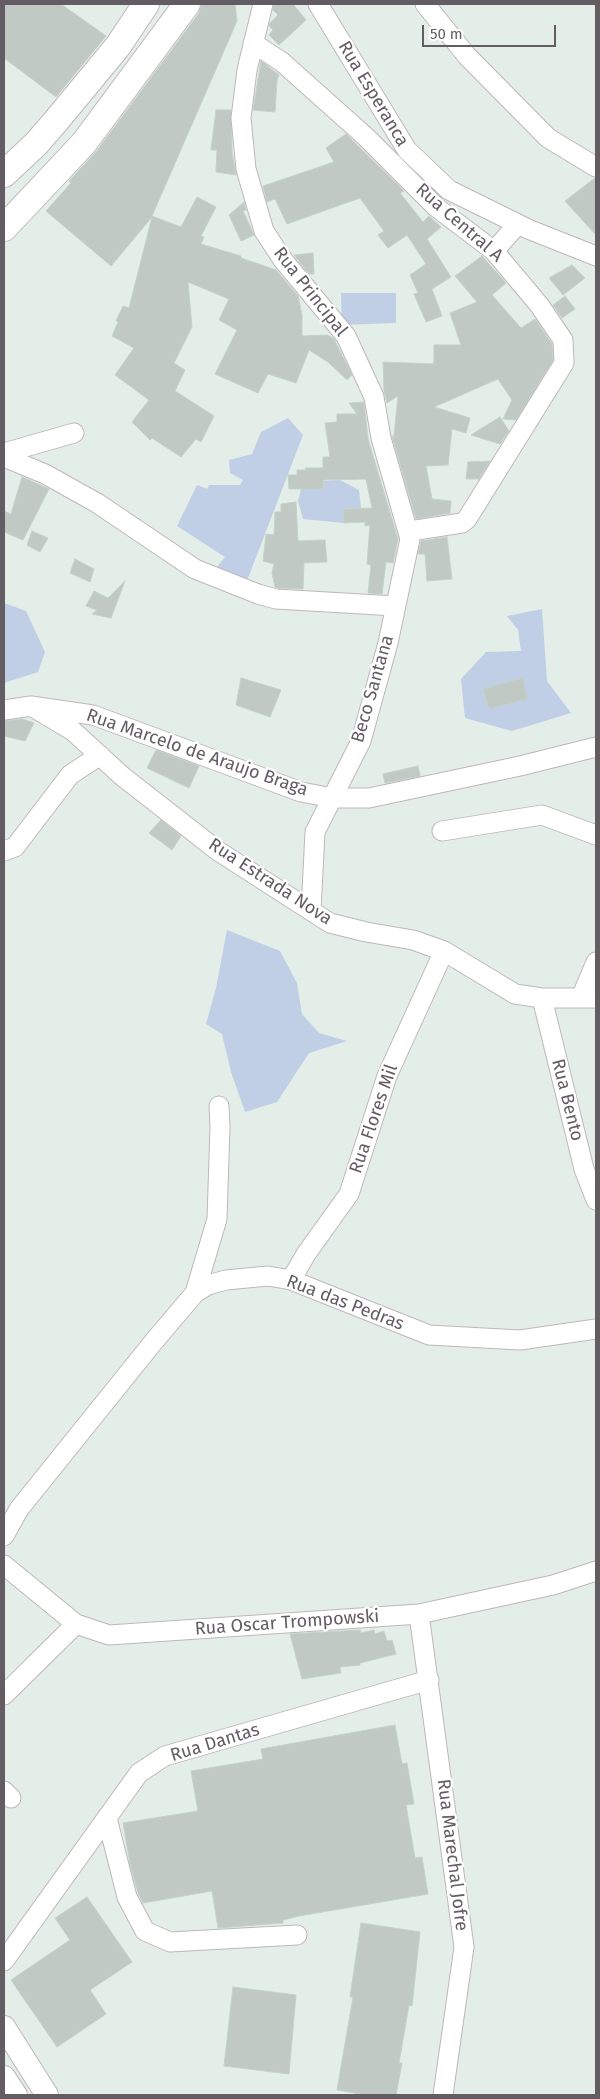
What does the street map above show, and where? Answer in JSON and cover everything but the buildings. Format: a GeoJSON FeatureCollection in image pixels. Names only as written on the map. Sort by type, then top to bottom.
{"type":"FeatureCollection","features":[{"type":"Feature","properties":{"kind":"main road"},"geometry":{"type":"LineString","coordinates":[[4,174],[36,144],[118,46],[146,4]]}},
{"type":"Feature","properties":{"kind":"main road"},"geometry":{"type":"LineString","coordinates":[[4,228],[84,143],[187,4]]}},
{"type":"Feature","properties":{"kind":"street","name":"Rua Principal"},"geometry":{"type":"LineString","coordinates":[[263,4],[247,70],[241,118],[246,169],[264,231],[283,260],[346,336],[374,398],[381,438],[410,531],[410,539],[395,606]]}},
{"type":"Feature","properties":{"kind":"street","name":"Rua Esperanca"},"geometry":{"type":"LineString","coordinates":[[318,4],[406,150],[449,190],[518,224],[596,256]]}},
{"type":"Feature","properties":{"kind":"street"},"geometry":{"type":"LineString","coordinates":[[425,4],[467,56],[548,138],[596,167]]}},
{"type":"Feature","properties":{"kind":"street","name":"Rua Central A"},"geometry":{"type":"LineString","coordinates":[[253,43],[282,62],[366,137],[436,206],[494,251],[543,310],[563,340],[564,363],[467,519],[462,523],[410,531]]}},
{"type":"Feature","properties":{"kind":"street"},"geometry":{"type":"LineString","coordinates":[[494,251],[518,224]]}},
{"type":"Feature","properties":{"kind":"street"},"geometry":{"type":"LineString","coordinates":[[4,455],[74,433]]}},
{"type":"Feature","properties":{"kind":"street"},"geometry":{"type":"LineString","coordinates":[[4,455],[45,474],[97,503],[195,569],[249,591],[276,599],[395,606]]}},
{"type":"Feature","properties":{"kind":"street","name":"Beco Santana"},"geometry":{"type":"LineString","coordinates":[[333,798],[361,741],[388,643],[395,606]]}},
{"type":"Feature","properties":{"kind":"street"},"geometry":{"type":"LineString","coordinates":[[4,710],[32,706]]}},
{"type":"Feature","properties":{"kind":"street","name":"Rua Marcelo de Araujo Braga"},"geometry":{"type":"LineString","coordinates":[[32,706],[93,715],[301,792],[333,798],[369,798],[520,766],[596,747]]}},
{"type":"Feature","properties":{"kind":"street","name":"Rua Estrada Nova"},"geometry":{"type":"LineString","coordinates":[[32,706],[73,731],[122,776],[218,851],[330,923],[366,932],[413,940],[444,951],[515,994],[542,998],[589,998]]}},
{"type":"Feature","properties":{"kind":"street"},"geometry":{"type":"LineString","coordinates":[[4,851],[15,847],[70,775],[100,755]]}},
{"type":"Feature","properties":{"kind":"street"},"geometry":{"type":"LineString","coordinates":[[311,911],[315,832],[333,798]]}},
{"type":"Feature","properties":{"kind":"street"},"geometry":{"type":"LineString","coordinates":[[442,831],[542,814],[596,835]]}},
{"type":"Feature","properties":{"kind":"street","name":"Rua Flores Mil"},"geometry":{"type":"LineString","coordinates":[[291,1280],[306,1254],[349,1194],[387,1076],[444,951]]}},
{"type":"Feature","properties":{"kind":"street"},"geometry":{"type":"LineString","coordinates":[[589,998],[596,962]]}},
{"type":"Feature","properties":{"kind":"street","name":"Rua Bento"},"geometry":{"type":"LineString","coordinates":[[542,998],[584,1169],[596,1200]]}},
{"type":"Feature","properties":{"kind":"street"},"geometry":{"type":"LineString","coordinates":[[195,1293],[217,1219],[219,1106]]}},
{"type":"Feature","properties":{"kind":"street","name":"Rua das Pedras"},"geometry":{"type":"LineString","coordinates":[[4,1536],[19,1508],[195,1293],[208,1285],[226,1280],[268,1276],[291,1280],[429,1335],[520,1340],[596,1329]]}},
{"type":"Feature","properties":{"kind":"street"},"geometry":{"type":"LineString","coordinates":[[4,1565],[76,1624],[4,1695]]}},
{"type":"Feature","properties":{"kind":"street","name":"Rua Oscar Trompowski"},"geometry":{"type":"LineString","coordinates":[[76,1624],[109,1635],[420,1614],[553,1585],[596,1571]]}},
{"type":"Feature","properties":{"kind":"street","name":"Rua Marechal Jofre"},"geometry":{"type":"LineString","coordinates":[[420,1614],[464,1947],[443,2095]]}},
{"type":"Feature","properties":{"kind":"street","name":"Rua Dantas"},"geometry":{"type":"LineString","coordinates":[[4,1961],[139,1773],[165,1756],[429,1680]]}},
{"type":"Feature","properties":{"kind":"street"},"geometry":{"type":"LineString","coordinates":[[107,1818],[127,1896],[145,1931],[170,1942],[297,1935]]}},
{"type":"Feature","properties":{"kind":"street"},"geometry":{"type":"LineString","coordinates":[[4,2028],[48,2095]]}},
{"type":"Feature","properties":{"kind":"street"},"geometry":{"type":"LineString","coordinates":[[4,2077],[16,2095]]}},
{"type":"Feature","properties":{"kind":"shaded area"},"geometry":{"type":"Polygon","coordinates":[[[341,293],[396,293],[396,323],[342,325],[341,293]]]}},
{"type":"Feature","properties":{"kind":"shaded area"},"geometry":{"type":"Polygon","coordinates":[[[288,418],[303,435],[245,586],[213,572],[225,557],[177,526],[197,485],[207,489],[209,485],[240,485],[243,480],[230,473],[229,460],[252,454],[261,432],[288,418]]]}},
{"type":"Feature","properties":{"kind":"shaded area"},"geometry":{"type":"Polygon","coordinates":[[[340,480],[359,490],[361,508],[343,509],[344,523],[303,519],[298,501],[301,489],[323,489],[322,481],[340,480]]]}},
{"type":"Feature","properties":{"kind":"shaded area"},"geometry":{"type":"Polygon","coordinates":[[[4,603],[26,611],[45,652],[38,672],[4,683],[4,603]]]}},
{"type":"Feature","properties":{"kind":"shaded area"},"geometry":{"type":"Polygon","coordinates":[[[542,609],[547,681],[571,713],[512,731],[465,718],[461,679],[486,652],[521,651],[518,630],[507,616],[542,609]]]}},
{"type":"Feature","properties":{"kind":"shaded area"},"geometry":{"type":"Polygon","coordinates":[[[227,930],[280,951],[297,983],[302,1014],[319,1033],[347,1041],[309,1053],[277,1102],[245,1112],[231,1072],[222,1034],[206,1024],[216,988],[227,930]]]}}]}
